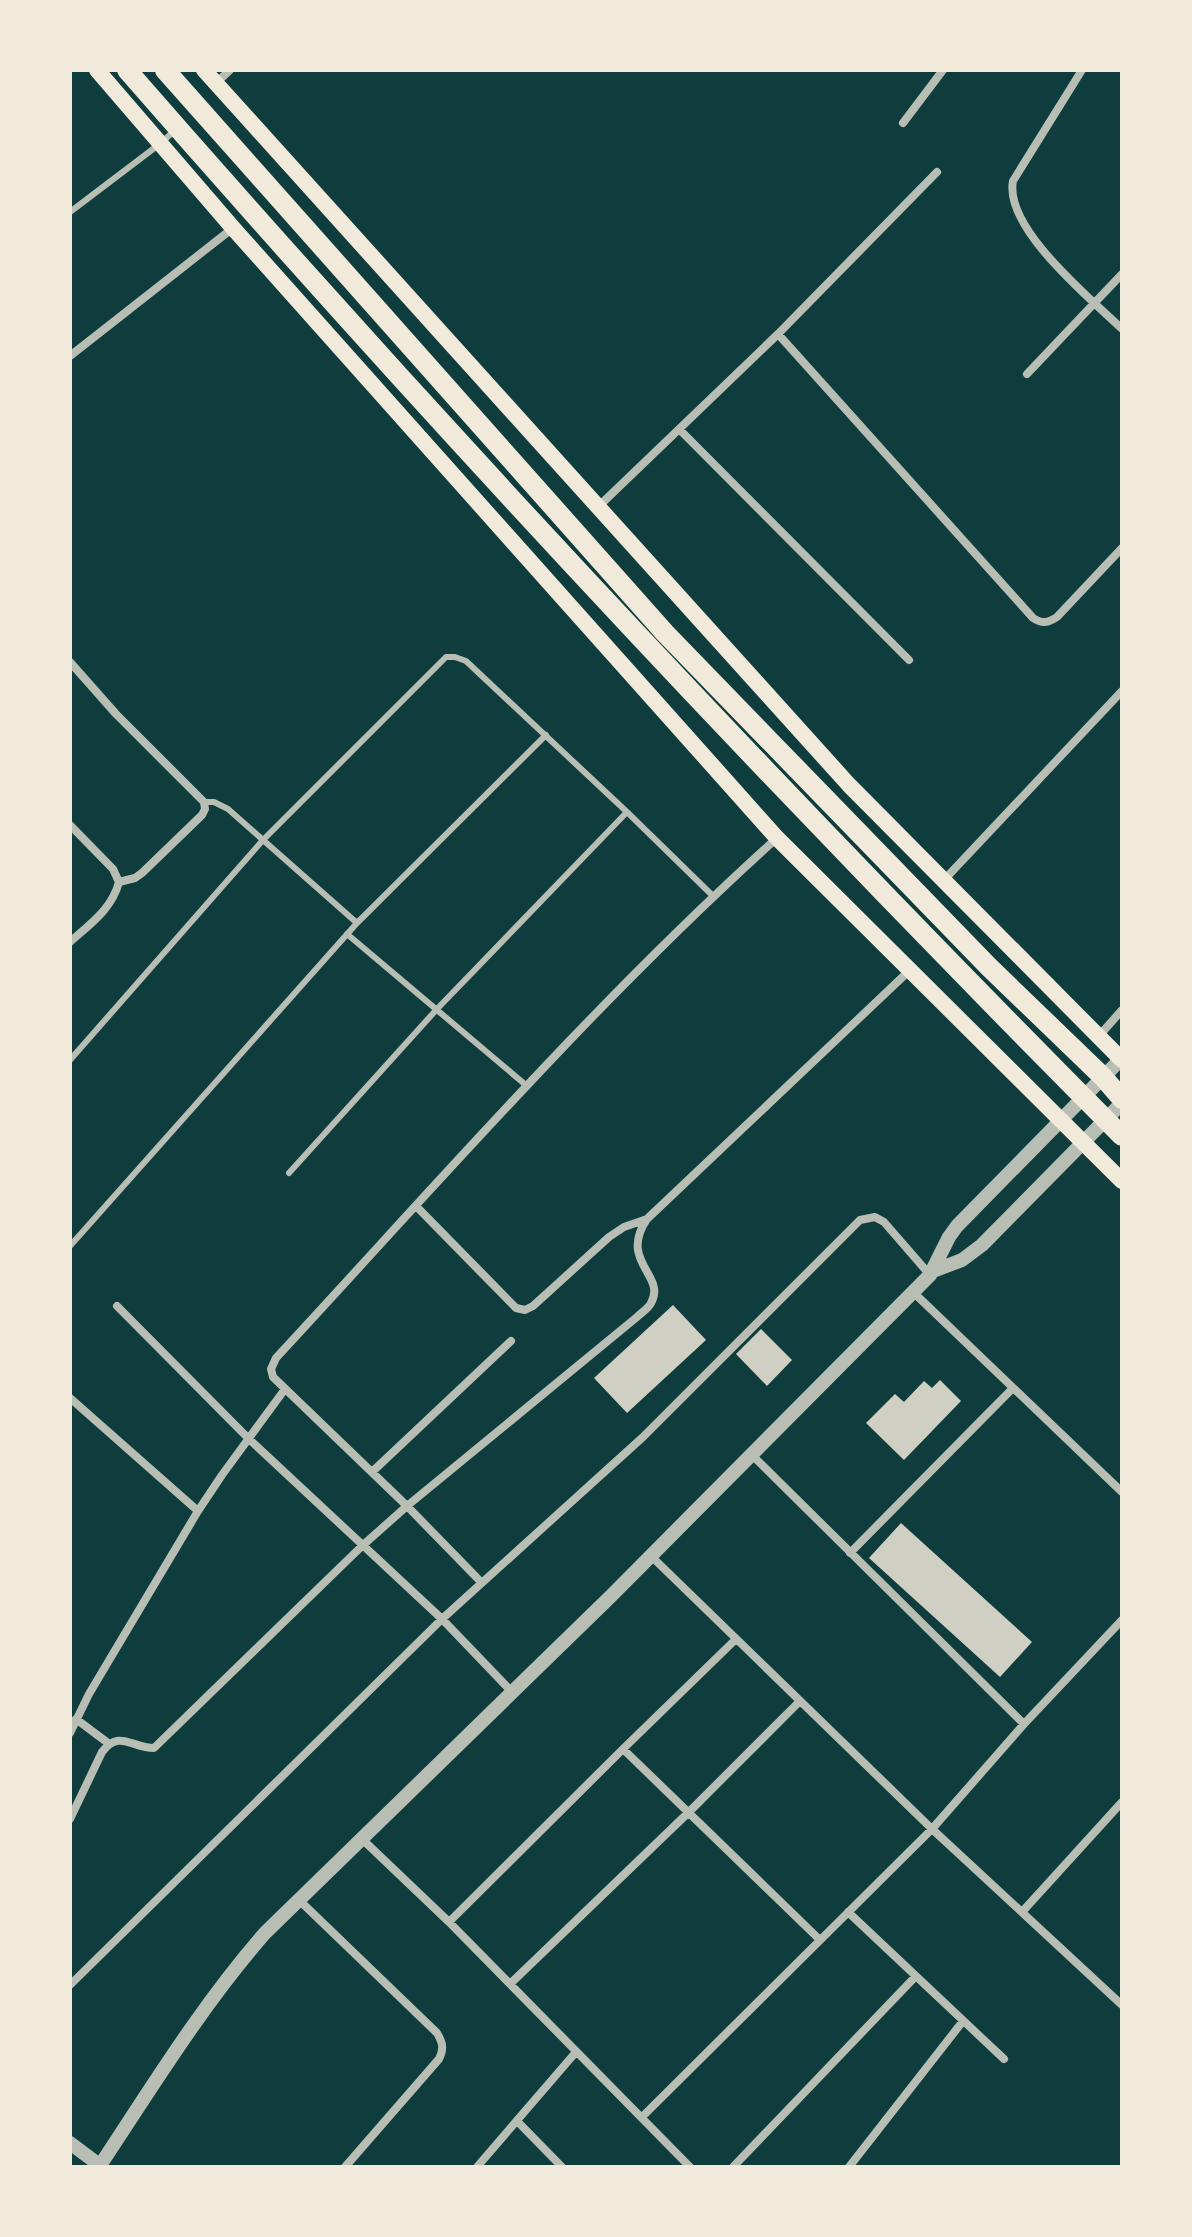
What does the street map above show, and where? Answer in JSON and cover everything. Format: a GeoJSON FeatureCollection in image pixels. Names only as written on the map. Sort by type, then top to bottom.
{"type":"FeatureCollection","features":[{"type":"Feature","properties":{"kind":"main road"},"geometry":{"type":"LineString","coordinates":[[97,70],[233,228],[777,838],[1122,1181]]}},
{"type":"Feature","properties":{"kind":"main road"},"geometry":{"type":"LineString","coordinates":[[127,70],[246,206],[653,652],[974,988],[1122,1136]]}},
{"type":"Feature","properties":{"kind":"main road"},"geometry":{"type":"LineString","coordinates":[[165,70],[665,633],[989,967],[1103,1077],[1122,1101]]}},
{"type":"Feature","properties":{"kind":"main road"},"geometry":{"type":"LineString","coordinates":[[204,70],[849,785],[1122,1060]]}},
{"type":"Feature","properties":{"kind":"street"},"geometry":{"type":"LineString","coordinates":[[216,83],[230,70]]}},
{"type":"Feature","properties":{"kind":"street"},"geometry":{"type":"LineString","coordinates":[[903,123],[943,70]]}},
{"type":"Feature","properties":{"kind":"street"},"geometry":{"type":"LineString","coordinates":[[1082,70],[1013,181],[1011,192],[1015,207],[1036,241],[1054,263],[1122,329]]}},
{"type":"Feature","properties":{"kind":"street"},"geometry":{"type":"LineString","coordinates":[[599,506],[778,334],[937,172]]}},
{"type":"Feature","properties":{"kind":"street"},"geometry":{"type":"LineString","coordinates":[[70,356],[233,228]]}},
{"type":"Feature","properties":{"kind":"street"},"geometry":{"type":"LineString","coordinates":[[1027,374],[1122,274]]}},
{"type":"Feature","properties":{"kind":"street"},"geometry":{"type":"LineString","coordinates":[[778,334],[1033,618],[1049,622],[1057,617],[1122,548]]}},
{"type":"Feature","properties":{"kind":"street"},"geometry":{"type":"LineString","coordinates":[[679,429],[909,660]]}},
{"type":"Feature","properties":{"kind":"street"},"geometry":{"type":"LineString","coordinates":[[70,662],[125,724],[204,802],[202,815],[152,863],[135,878],[119,882]]}},
{"type":"Feature","properties":{"kind":"street"},"geometry":{"type":"LineString","coordinates":[[944,880],[1122,691]]}},
{"type":"Feature","properties":{"kind":"street"},"geometry":{"type":"LineString","coordinates":[[1113,699],[1122,706]]}},
{"type":"Feature","properties":{"kind":"street"},"geometry":{"type":"LineString","coordinates":[[70,825],[113,869],[119,882],[115,897],[105,910],[70,942]]}},
{"type":"Feature","properties":{"kind":"street"},"geometry":{"type":"LineString","coordinates":[[482,1583],[273,1377],[271,1369],[276,1358],[527,1086],[713,896],[777,838]]}},
{"type":"Feature","properties":{"kind":"street"},"geometry":{"type":"LineString","coordinates":[[70,1819],[108,1743],[116,1740],[154,1748],[362,1546],[651,1303],[654,1291],[651,1279],[636,1245],[647,1219],[911,969]]}},
{"type":"Feature","properties":{"kind":"street"},"geometry":{"type":"LineString","coordinates":[[1099,1037],[1122,1010]]}},
{"type":"Feature","properties":{"kind":"street"},"geometry":{"type":"LineString","coordinates":[[70,2143],[101,2167],[230,1973],[265,1933],[513,1693],[932,1273],[957,1226],[1122,1060]]}},
{"type":"Feature","properties":{"kind":"street"},"geometry":{"type":"LineString","coordinates":[[932,1273],[972,1253],[1122,1101]]}},
{"type":"Feature","properties":{"kind":"street"},"geometry":{"type":"LineString","coordinates":[[416,1206],[516,1308],[525,1310],[609,1237],[624,1227],[647,1219]]}},
{"type":"Feature","properties":{"kind":"street"},"geometry":{"type":"LineString","coordinates":[[70,1985],[442,1619],[643,1437],[860,1220],[875,1217],[884,1222],[932,1273]]}},
{"type":"Feature","properties":{"kind":"street"},"geometry":{"type":"LineString","coordinates":[[913,1292],[1122,1492]]}},
{"type":"Feature","properties":{"kind":"street"},"geometry":{"type":"LineString","coordinates":[[117,1306],[249,1439],[442,1619],[513,1693]]}},
{"type":"Feature","properties":{"kind":"street"},"geometry":{"type":"LineString","coordinates":[[372,1472],[511,1341]]}},
{"type":"Feature","properties":{"kind":"street"},"geometry":{"type":"LineString","coordinates":[[850,1553],[1013,1388]]}},
{"type":"Feature","properties":{"kind":"street"},"geometry":{"type":"LineString","coordinates":[[70,1733],[198,1511],[285,1389]]}},
{"type":"Feature","properties":{"kind":"street"},"geometry":{"type":"LineString","coordinates":[[70,1398],[198,1511]]}},
{"type":"Feature","properties":{"kind":"street"},"geometry":{"type":"LineString","coordinates":[[752,1455],[1024,1724]]}},
{"type":"Feature","properties":{"kind":"street"},"geometry":{"type":"LineString","coordinates":[[651,1556],[932,1829],[1122,2005]]}},
{"type":"Feature","properties":{"kind":"street"},"geometry":{"type":"LineString","coordinates":[[642,2117],[932,1829],[1024,1724],[1122,1620]]}},
{"type":"Feature","properties":{"kind":"street"},"geometry":{"type":"LineString","coordinates":[[449,1922],[736,1639]]}},
{"type":"Feature","properties":{"kind":"street"},"geometry":{"type":"LineString","coordinates":[[510,1984],[800,1701]]}},
{"type":"Feature","properties":{"kind":"street"},"geometry":{"type":"LineString","coordinates":[[76,1719],[108,1743]]}},
{"type":"Feature","properties":{"kind":"street"},"geometry":{"type":"LineString","coordinates":[[623,1749],[819,1939]]}},
{"type":"Feature","properties":{"kind":"street"},"geometry":{"type":"LineString","coordinates":[[1022,1912],[1122,1802]]}},
{"type":"Feature","properties":{"kind":"street"},"geometry":{"type":"LineString","coordinates":[[362,1839],[449,1922],[690,2167]]}},
{"type":"Feature","properties":{"kind":"street"},"geometry":{"type":"LineString","coordinates":[[299,1900],[442,2041],[443,2050],[439,2059],[345,2167]]}},
{"type":"Feature","properties":{"kind":"street"},"geometry":{"type":"LineString","coordinates":[[848,1912],[1004,2059]]}},
{"type":"Feature","properties":{"kind":"street"},"geometry":{"type":"LineString","coordinates":[[733,2167],[915,1977]]}},
{"type":"Feature","properties":{"kind":"street"},"geometry":{"type":"LineString","coordinates":[[849,2167],[963,2021]]}},
{"type":"Feature","properties":{"kind":"street"},"geometry":{"type":"LineString","coordinates":[[477,2167],[576,2052]]}},
{"type":"Feature","properties":{"kind":"street"},"geometry":{"type":"LineString","coordinates":[[517,2121],[562,2167]]}},
{"type":"Feature","properties":{"kind":"lane"},"geometry":{"type":"LineString","coordinates":[[70,212],[161,143],[177,127]]}},
{"type":"Feature","properties":{"kind":"lane"},"geometry":{"type":"LineString","coordinates":[[70,1060],[263,840],[446,657],[466,661],[713,896]]}},
{"type":"Feature","properties":{"kind":"lane"},"geometry":{"type":"LineString","coordinates":[[70,1246],[357,923],[546,735]]}},
{"type":"Feature","properties":{"kind":"lane"},"geometry":{"type":"LineString","coordinates":[[204,802],[214,802],[228,809],[357,923]]}},
{"type":"Feature","properties":{"kind":"lane"},"geometry":{"type":"LineString","coordinates":[[289,1173],[437,1009],[627,812]]}},
{"type":"Feature","properties":{"kind":"lane"},"geometry":{"type":"LineString","coordinates":[[347,934],[527,1086]]}},
{"type":"Feature","properties":{"kind":"building"},"geometry":{"type":"Polygon","coordinates":[[[673,1305],[706,1340],[627,1413],[594,1378],[673,1305]]]}},
{"type":"Feature","properties":{"kind":"building"},"geometry":{"type":"Polygon","coordinates":[[[761,1329],[792,1360],[767,1386],[736,1354],[761,1329]]]}},
{"type":"Feature","properties":{"kind":"building"},"geometry":{"type":"Polygon","coordinates":[[[940,1380],[961,1401],[904,1460],[866,1423],[895,1394],[904,1402],[924,1381],[932,1388],[940,1380]]]}},
{"type":"Feature","properties":{"kind":"building"},"geometry":{"type":"Polygon","coordinates":[[[901,1523],[1032,1642],[1000,1677],[869,1558],[901,1523]]]}}]}
